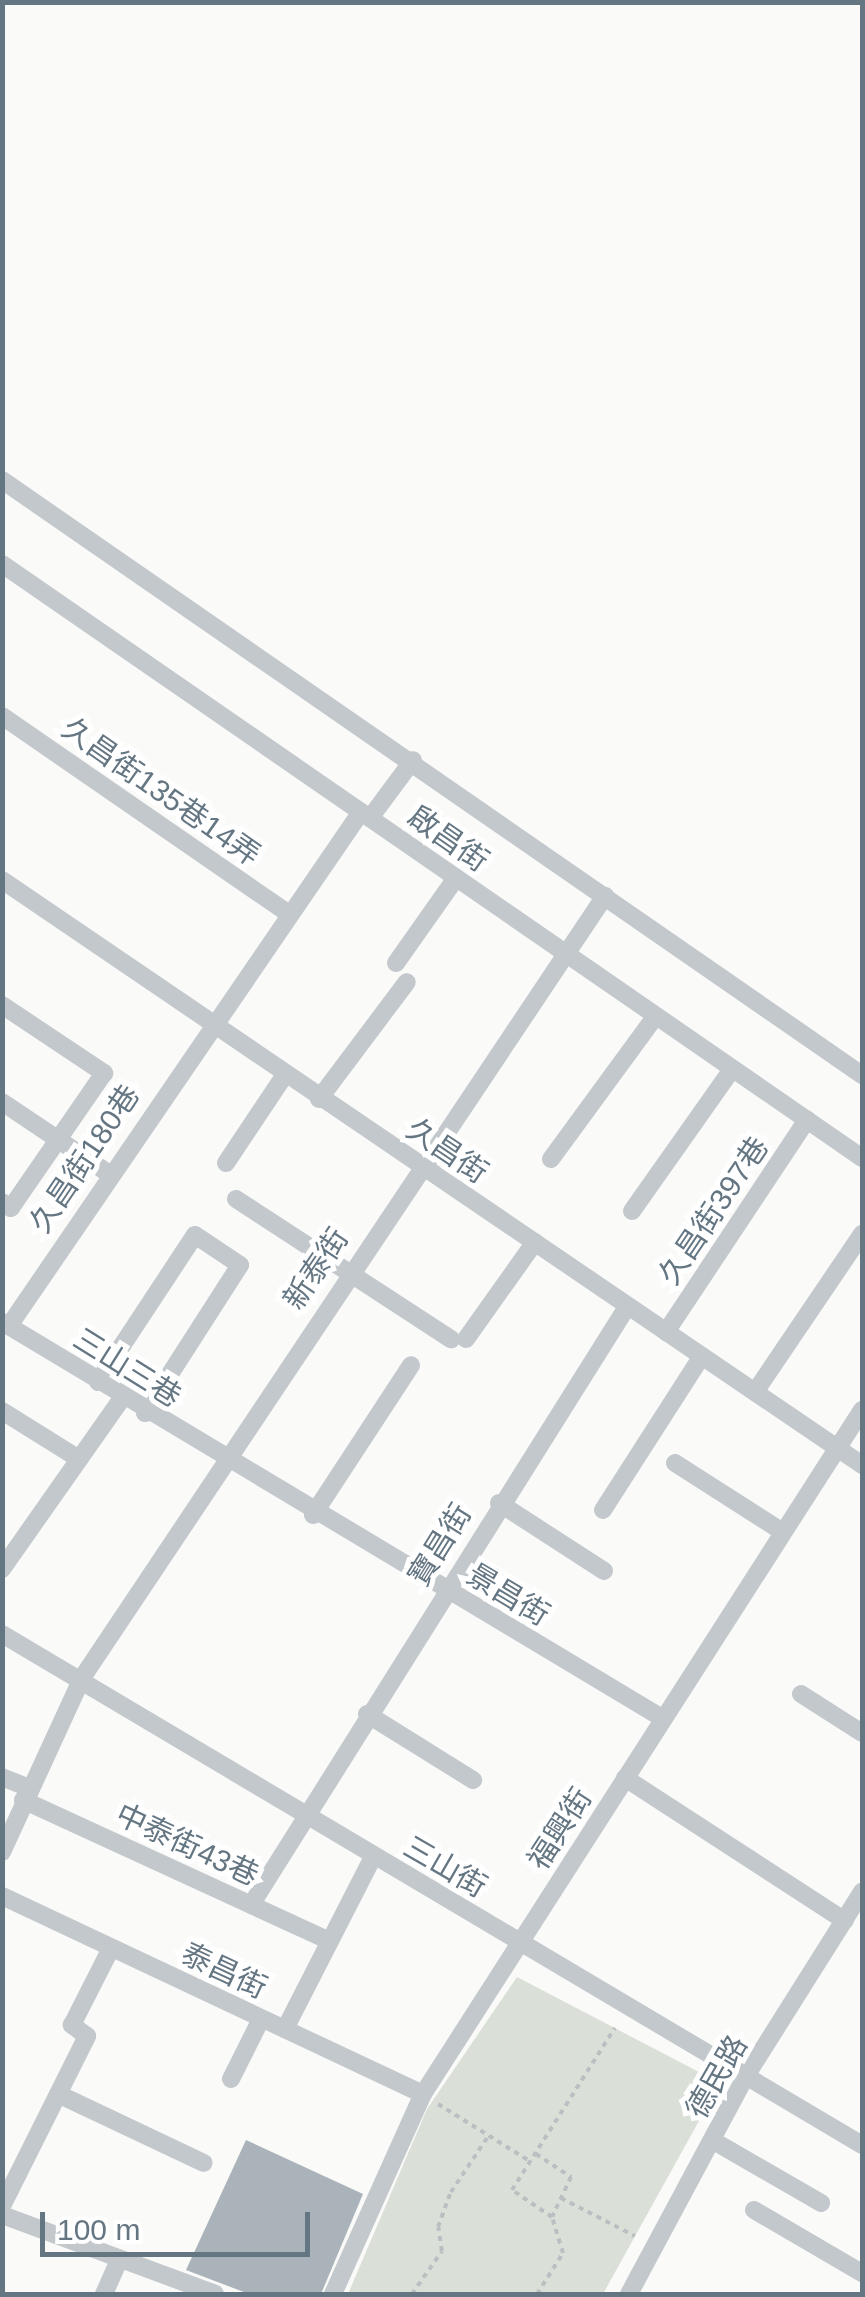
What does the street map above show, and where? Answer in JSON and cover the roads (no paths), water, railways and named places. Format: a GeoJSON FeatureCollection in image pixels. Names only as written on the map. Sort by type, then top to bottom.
{"type":"FeatureCollection","features":[{"type":"Feature","properties":{"kind":"street"},"geometry":{"type":"LineString","coordinates":[[2,480],[413,760],[862,1075]]}},
{"type":"Feature","properties":{"kind":"street","name":"啟昌街"},"geometry":{"type":"LineString","coordinates":[[2,564],[862,1158]]}},
{"type":"Feature","properties":{"kind":"street","name":"久昌街135巷14弄"},"geometry":{"type":"LineString","coordinates":[[2,716],[289,914]]}},
{"type":"Feature","properties":{"kind":"street","name":"久昌街180巷"},"geometry":{"type":"LineString","coordinates":[[6,1324],[289,914],[413,760]]}},
{"type":"Feature","properties":{"kind":"street"},"geometry":{"type":"LineString","coordinates":[[396,964],[456,878]]}},
{"type":"Feature","properties":{"kind":"street","name":"久昌街"},"geometry":{"type":"LineString","coordinates":[[3,881],[284,1076],[862,1466]]}},
{"type":"Feature","properties":{"kind":"street","name":"新泰街"},"geometry":{"type":"LineString","coordinates":[[2,1852],[25,1793],[82,1678],[348,1270],[605,896]]}},
{"type":"Feature","properties":{"kind":"street"},"geometry":{"type":"LineString","coordinates":[[320,1100],[408,982]]}},
{"type":"Feature","properties":{"kind":"street"},"geometry":{"type":"LineString","coordinates":[[2,1005],[104,1073],[10,1208],[2,1202]]}},
{"type":"Feature","properties":{"kind":"street"},"geometry":{"type":"LineString","coordinates":[[551,1159],[656,1016]]}},
{"type":"Feature","properties":{"kind":"street"},"geometry":{"type":"LineString","coordinates":[[632,1211],[732,1068]]}},
{"type":"Feature","properties":{"kind":"street"},"geometry":{"type":"LineString","coordinates":[[226,1162],[284,1076]]}},
{"type":"Feature","properties":{"kind":"street"},"geometry":{"type":"LineString","coordinates":[[2,1102],[108,1173]]}},
{"type":"Feature","properties":{"kind":"street","name":"久昌街397巷"},"geometry":{"type":"LineString","coordinates":[[666,1332],[807,1120]]}},
{"type":"Feature","properties":{"kind":"street"},"geometry":{"type":"LineString","coordinates":[[236,1199],[459,1339],[535,1242]]}},
{"type":"Feature","properties":{"kind":"street"},"geometry":{"type":"LineString","coordinates":[[755,1392],[862,1234]]}},
{"type":"Feature","properties":{"kind":"street"},"geometry":{"type":"LineString","coordinates":[[98,1382],[194,1235],[240,1265],[145,1414]]}},
{"type":"Feature","properties":{"kind":"street","name":"寶昌街"},"geometry":{"type":"LineString","coordinates":[[250,1905],[445,1589],[627,1307]]}},
{"type":"Feature","properties":{"kind":"street","name":"三山三巷"},"geometry":{"type":"LineString","coordinates":[[6,1324],[145,1414],[223,1458]]}},
{"type":"Feature","properties":{"kind":"street"},"geometry":{"type":"LineString","coordinates":[[603,1510],[702,1356]]}},
{"type":"Feature","properties":{"kind":"street"},"geometry":{"type":"LineString","coordinates":[[313,1515],[411,1365]]}},
{"type":"Feature","properties":{"kind":"street"},"geometry":{"type":"LineString","coordinates":[[2,1570],[9,1547],[122,1398]]}},
{"type":"Feature","properties":{"kind":"street","name":"福興街"},"geometry":{"type":"LineString","coordinates":[[333,2294],[422,2094],[862,1410]]}},
{"type":"Feature","properties":{"kind":"street"},"geometry":{"type":"LineString","coordinates":[[2,1411],[79,1458]]}},
{"type":"Feature","properties":{"kind":"street","name":"景昌街"},"geometry":{"type":"LineString","coordinates":[[223,1458],[313,1515],[662,1718]]}},
{"type":"Feature","properties":{"kind":"street"},"geometry":{"type":"LineString","coordinates":[[675,1463],[783,1532]]}},
{"type":"Feature","properties":{"kind":"street"},"geometry":{"type":"LineString","coordinates":[[499,1504],[604,1571]]}},
{"type":"Feature","properties":{"kind":"street","name":"三山街"},"geometry":{"type":"LineString","coordinates":[[2,1634],[82,1678],[373,1857],[862,2145]]}},
{"type":"Feature","properties":{"kind":"street"},"geometry":{"type":"LineString","coordinates":[[801,1694],[862,1734]]}},
{"type":"Feature","properties":{"kind":"street"},"geometry":{"type":"LineString","coordinates":[[367,1714],[473,1780]]}},
{"type":"Feature","properties":{"kind":"street","name":"中泰街43巷"},"geometry":{"type":"LineString","coordinates":[[2,1777],[25,1793],[328,1940]]}},
{"type":"Feature","properties":{"kind":"street"},"geometry":{"type":"LineString","coordinates":[[625,1778],[844,1920]]}},
{"type":"Feature","properties":{"kind":"street"},"geometry":{"type":"LineString","coordinates":[[285,2030],[373,1857]]}},
{"type":"Feature","properties":{"kind":"street","name":"德民路"},"geometry":{"type":"LineString","coordinates":[[629,2294],[746,2076],[862,1892]]}},
{"type":"Feature","properties":{"kind":"street","name":"泰昌街"},"geometry":{"type":"LineString","coordinates":[[2,1896],[422,2094]]}},
{"type":"Feature","properties":{"kind":"street"},"geometry":{"type":"LineString","coordinates":[[2,2206],[87,2036],[72,2026],[111,1948]]}},
{"type":"Feature","properties":{"kind":"street"},"geometry":{"type":"LineString","coordinates":[[231,2079],[261,2019]]}},
{"type":"Feature","properties":{"kind":"street"},"geometry":{"type":"LineString","coordinates":[[58,2094],[204,2163]]}},
{"type":"Feature","properties":{"kind":"street"},"geometry":{"type":"LineString","coordinates":[[712,2140],[821,2203]]}},
{"type":"Feature","properties":{"kind":"street"},"geometry":{"type":"LineString","coordinates":[[754,2210],[862,2273]]}},
{"type":"Feature","properties":{"kind":"street"},"geometry":{"type":"LineString","coordinates":[[2,2215],[215,2294]]}},
{"type":"Feature","properties":{"kind":"street"},"geometry":{"type":"LineString","coordinates":[[104,2294],[119,2260]]}}]}
